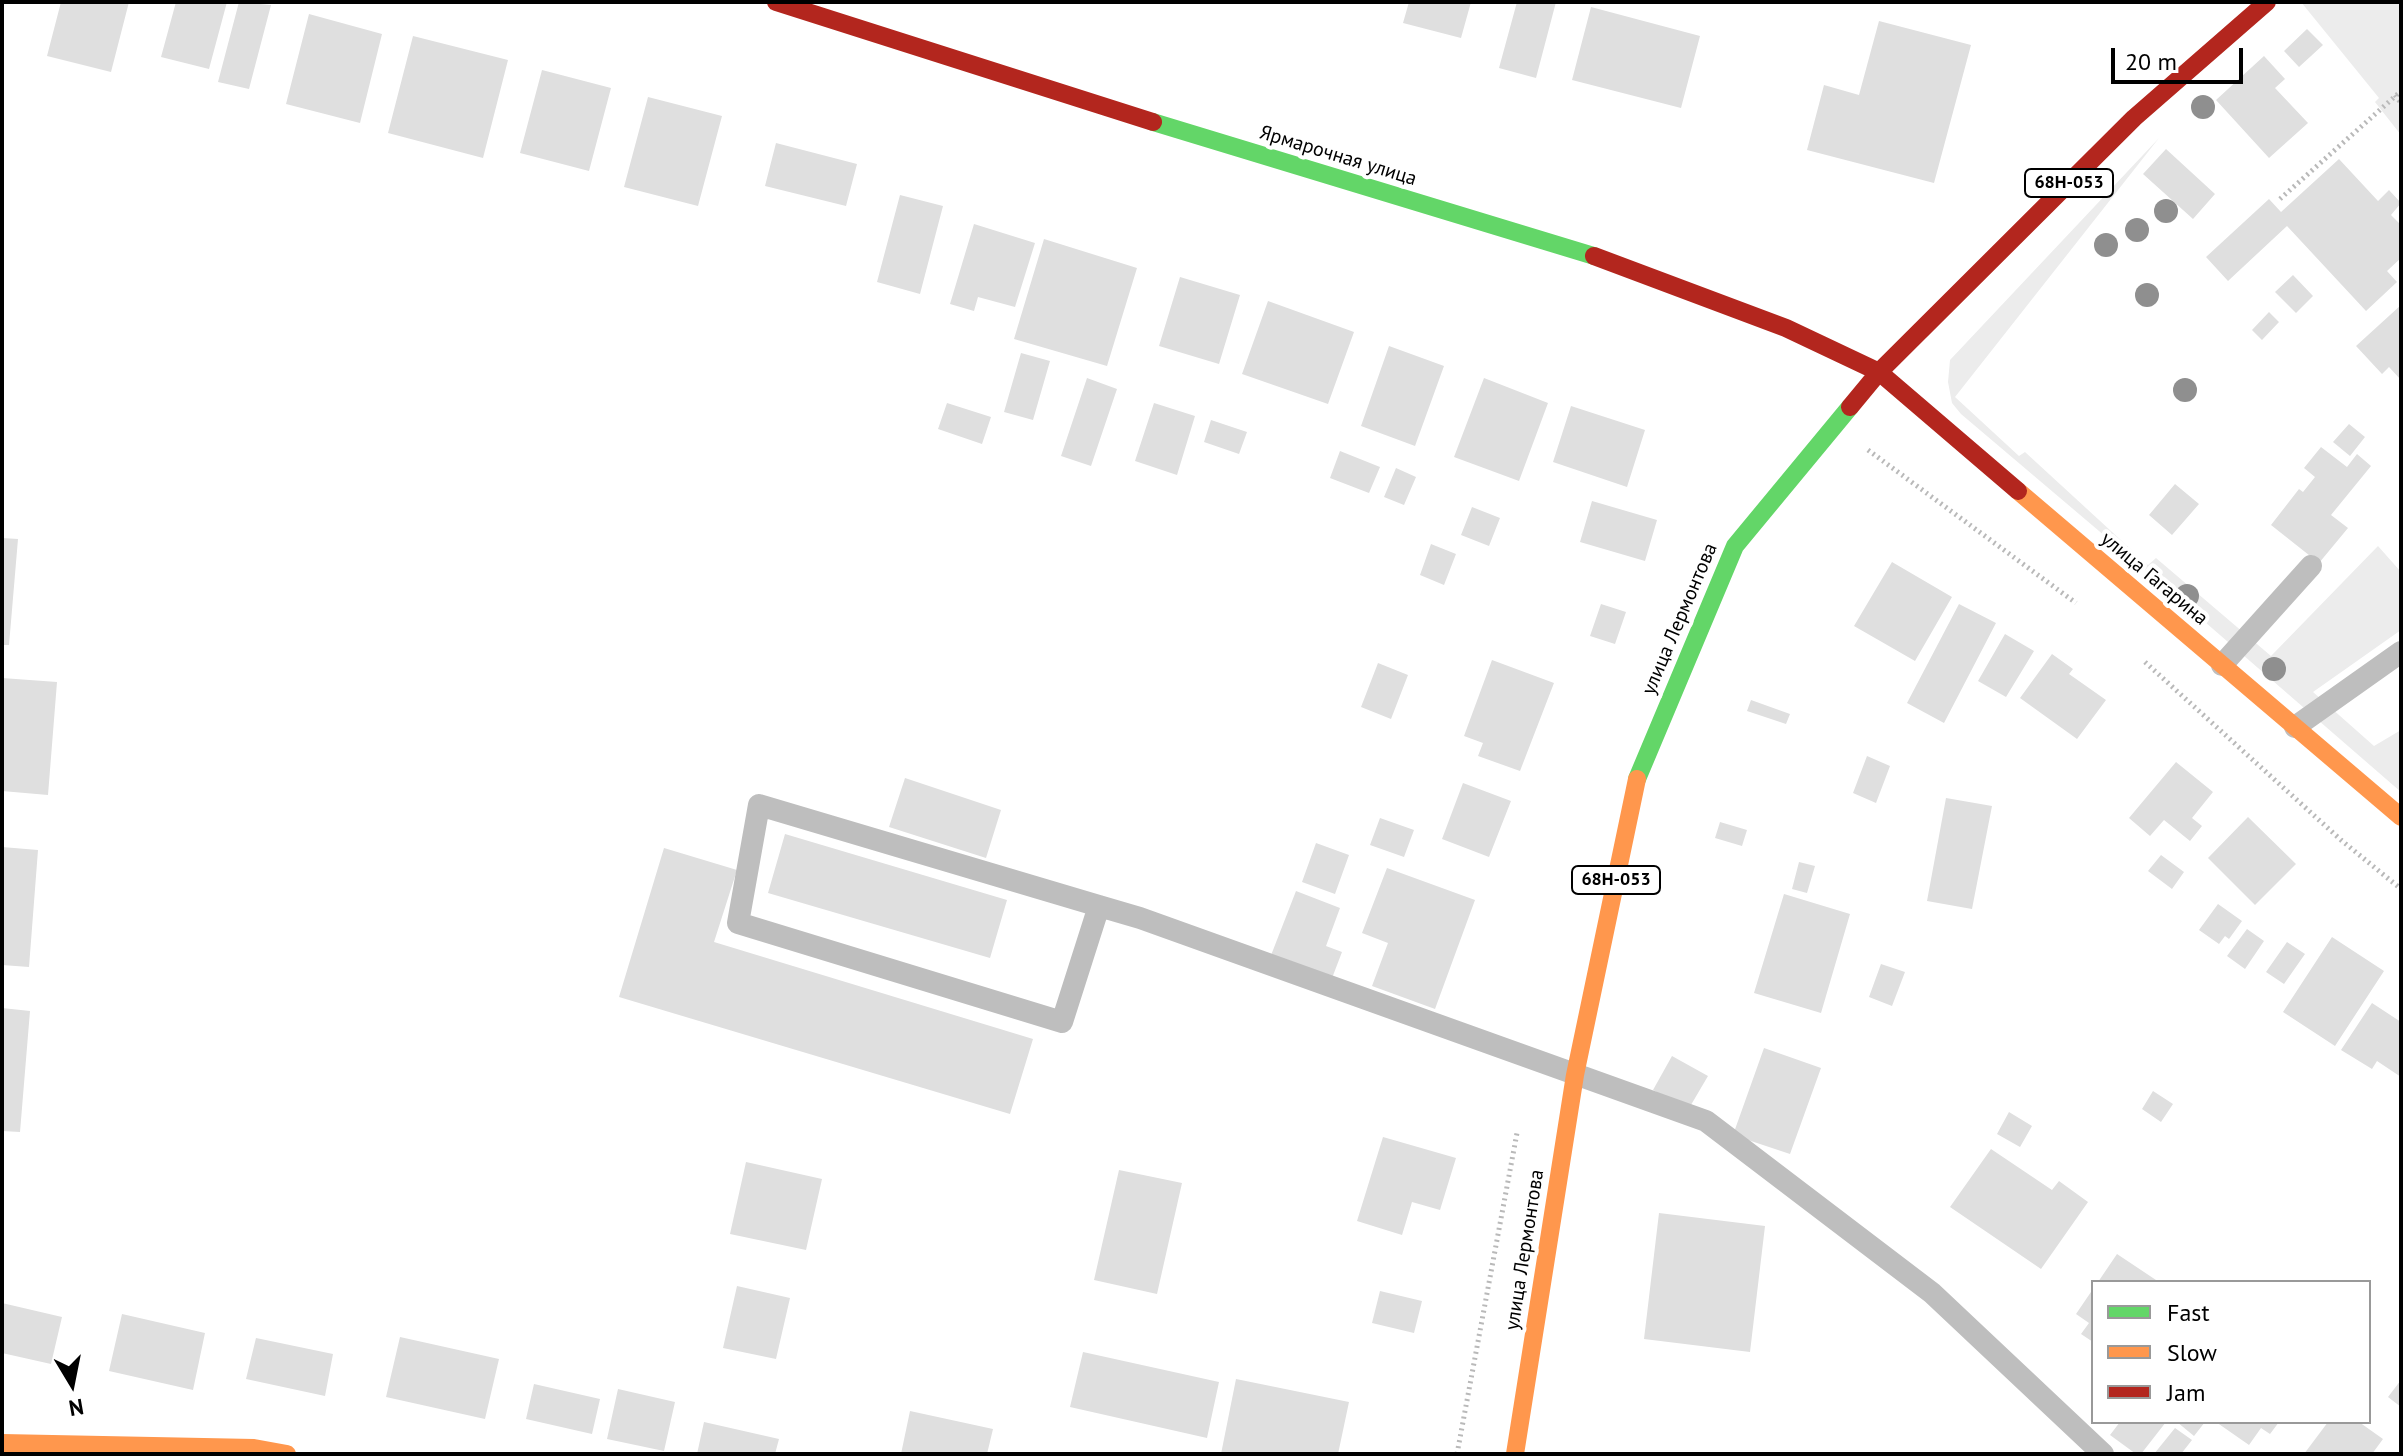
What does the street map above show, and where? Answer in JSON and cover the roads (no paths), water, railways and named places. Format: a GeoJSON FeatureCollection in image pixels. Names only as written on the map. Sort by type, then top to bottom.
{"type":"FeatureCollection","features":[{"type":"Feature","properties":{"kind":"street","name":"Ярмарочная улица"},"geometry":{"type":"LineString","coordinates":[[776,2],[1220,144],[1586,253],[1786,328],[1879,372]]}},
{"type":"Feature","properties":{"kind":"street","name":"улица Лермонтова"},"geometry":{"type":"LineString","coordinates":[[1515,1454],[1575,1075],[1639,770],[1735,546],[1879,372],[2134,118],[2267,2]]}},
{"type":"Feature","properties":{"kind":"street","name":"улица Гагарина"},"geometry":{"type":"LineString","coordinates":[[1879,372],[2401,817]]}},
{"type":"Feature","properties":{"kind":"street"},"geometry":{"type":"LineString","coordinates":[[2,1443],[254,1448],[287,1454]]}},
{"type":"Feature","properties":{"kind":"lane"},"geometry":{"type":"LineString","coordinates":[[2222,665],[2311,566]]}},
{"type":"Feature","properties":{"kind":"lane"},"geometry":{"type":"LineString","coordinates":[[2295,727],[2401,652]]}},
{"type":"Feature","properties":{"kind":"lane"},"geometry":{"type":"LineString","coordinates":[[1099,906],[1062,1022],[738,923],[759,805],[1140,918],[1706,1121],[1932,1293],[2103,1454]]}}]}
